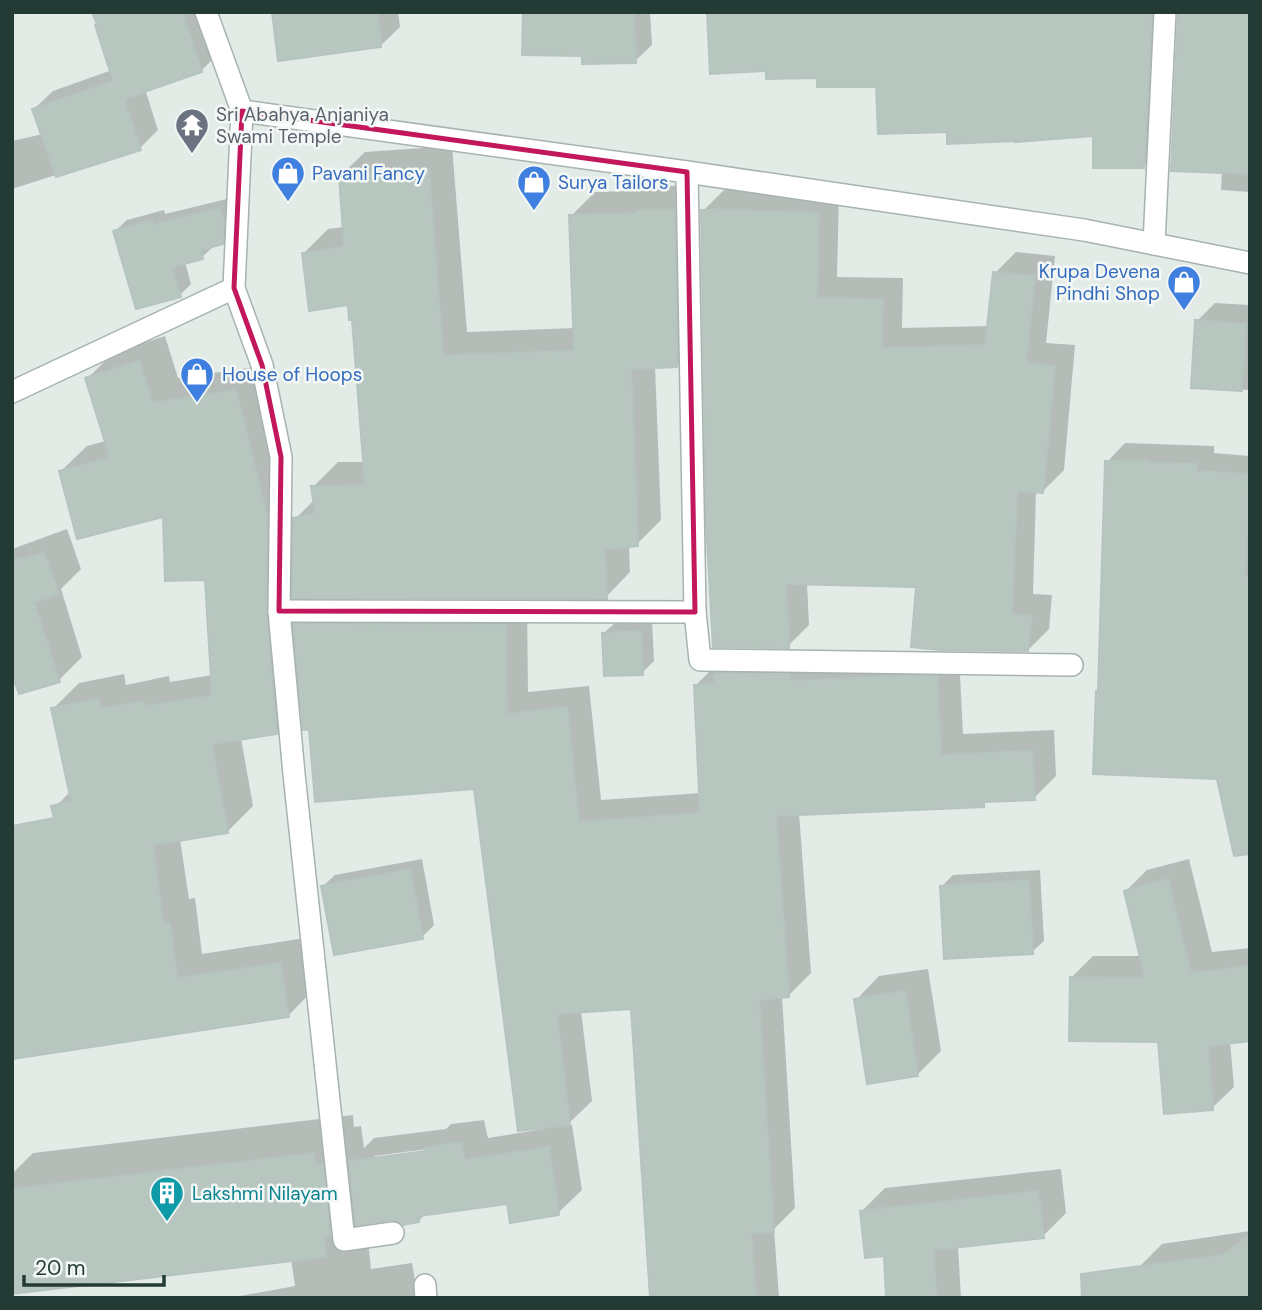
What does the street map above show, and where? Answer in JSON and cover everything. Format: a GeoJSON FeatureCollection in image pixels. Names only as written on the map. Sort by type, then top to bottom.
{"type":"FeatureCollection","features":[{"type":"Feature","properties":{"kind":"street"},"geometry":{"type":"LineString","coordinates":[[206,12],[242,111],[234,288],[262,365],[281,457],[279,611],[295,787],[344,1240],[393,1233]]}},
{"type":"Feature","properties":{"kind":"street"},"geometry":{"type":"LineString","coordinates":[[1154,244],[1165,12]]}},
{"type":"Feature","properties":{"kind":"street"},"geometry":{"type":"LineString","coordinates":[[242,111],[1084,230],[1250,263]]}},
{"type":"Feature","properties":{"kind":"street"},"geometry":{"type":"LineString","coordinates":[[687,172],[695,611],[700,660],[1072,665]]}},
{"type":"Feature","properties":{"kind":"street"},"geometry":{"type":"LineString","coordinates":[[12,392],[234,288]]}},
{"type":"Feature","properties":{"kind":"street"},"geometry":{"type":"LineString","coordinates":[[279,611],[695,611]]}},
{"type":"Feature","properties":{"kind":"highlighted area"},"geometry":{"type":"Polygon","coordinates":[[[242,111],[687,172],[695,612],[279,611],[281,457],[262,365],[234,288],[242,111]]]}},
{"type":"Feature","properties":{"kind":"building"},"geometry":{"type":"Polygon","coordinates":[[[92,12],[182,12],[202,72],[124,99],[141,150],[56,177],[32,109],[113,81],[92,12]]]}},
{"type":"Feature","properties":{"kind":"building"},"geometry":{"type":"Polygon","coordinates":[[[272,12],[378,12],[381,47],[278,61],[272,12]]]}},
{"type":"Feature","properties":{"kind":"building"},"geometry":{"type":"Polygon","coordinates":[[[523,12],[634,12],[636,63],[582,64],[582,56],[522,55],[523,12]]]}},
{"type":"Feature","properties":{"kind":"building"},"geometry":{"type":"Polygon","coordinates":[[[707,12],[1152,12],[1144,168],[1093,168],[1093,136],[947,144],[947,132],[878,134],[876,87],[817,87],[817,78],[766,79],[766,71],[710,74],[707,12]]]}},
{"type":"Feature","properties":{"kind":"building"},"geometry":{"type":"Polygon","coordinates":[[[1178,12],[1250,12],[1250,174],[1171,171],[1178,12]]]}},
{"type":"Feature","properties":{"kind":"building"},"geometry":{"type":"Polygon","coordinates":[[[429,169],[443,355],[574,351],[569,215],[675,210],[677,367],[631,369],[638,546],[605,549],[607,599],[292,598],[293,518],[315,513],[311,486],[365,485],[352,320],[349,320],[348,305],[309,311],[302,253],[344,247],[339,176],[429,169]]]}},
{"type":"Feature","properties":{"kind":"building"},"geometry":{"type":"Polygon","coordinates":[[[220,208],[224,222],[223,244],[201,250],[203,259],[172,267],[181,297],[136,309],[113,231],[152,220],[154,225],[220,208]]]}},
{"type":"Feature","properties":{"kind":"building"},"geometry":{"type":"Polygon","coordinates":[[[701,210],[819,213],[817,298],[883,299],[882,348],[985,345],[993,272],[1035,276],[1026,363],[1055,366],[1043,493],[1017,491],[1012,614],[1032,616],[1028,651],[911,647],[916,587],[786,584],[789,648],[713,647],[706,522],[701,210]]]}},
{"type":"Feature","properties":{"kind":"building"},"geometry":{"type":"Polygon","coordinates":[[[1195,320],[1246,324],[1242,391],[1191,388],[1195,320]]]}},
{"type":"Feature","properties":{"kind":"building"},"geometry":{"type":"Polygon","coordinates":[[[139,361],[153,403],[236,390],[267,515],[266,611],[277,734],[212,744],[228,833],[153,845],[163,923],[170,923],[177,978],[280,963],[289,1017],[12,1059],[12,826],[54,818],[51,806],[71,801],[51,708],[99,699],[101,709],[144,701],[145,706],[212,696],[205,580],[165,581],[163,517],[77,539],[59,471],[110,458],[85,378],[139,361]]]}},
{"type":"Feature","properties":{"kind":"building"},"geometry":{"type":"Polygon","coordinates":[[[1105,461],[1197,464],[1196,471],[1250,474],[1245,577],[1250,577],[1250,854],[1234,856],[1217,779],[1093,774],[1105,461]]]}},
{"type":"Feature","properties":{"kind":"building"},"geometry":{"type":"Polygon","coordinates":[[[44,552],[59,594],[34,602],[60,682],[19,694],[12,674],[12,559],[21,560],[44,552]]]}},
{"type":"Feature","properties":{"kind":"building"},"geometry":{"type":"Polygon","coordinates":[[[293,624],[506,625],[507,714],[567,707],[579,822],[700,813],[694,685],[714,684],[714,673],[790,674],[790,681],[937,676],[941,755],[1032,751],[1035,800],[984,802],[984,807],[776,816],[789,997],[759,1000],[774,1232],[751,1233],[756,1298],[650,1298],[631,1009],[557,1014],[570,1125],[518,1131],[474,789],[315,802],[309,729],[303,730],[293,624]]]}},
{"type":"Feature","properties":{"kind":"building"},"geometry":{"type":"Polygon","coordinates":[[[641,631],[643,675],[604,676],[602,633],[641,631]]]}},
{"type":"Feature","properties":{"kind":"building"},"geometry":{"type":"Polygon","coordinates":[[[410,869],[423,939],[334,955],[321,886],[410,869]]]}},
{"type":"Feature","properties":{"kind":"building"},"geometry":{"type":"Polygon","coordinates":[[[1168,879],[1191,973],[1250,966],[1250,1041],[1208,1046],[1213,1110],[1164,1114],[1158,1042],[1069,1041],[1070,977],[1145,978],[1124,891],[1168,879]]]}},
{"type":"Feature","properties":{"kind":"building"},"geometry":{"type":"Polygon","coordinates":[[[1029,880],[1033,954],[944,959],[940,886],[1029,880]]]}},
{"type":"Feature","properties":{"kind":"building"},"geometry":{"type":"Polygon","coordinates":[[[905,991],[918,1076],[867,1084],[854,999],[905,991]]]}},
{"type":"Feature","properties":{"kind":"building"},"geometry":{"type":"Polygon","coordinates":[[[461,1142],[465,1160],[549,1147],[559,1215],[510,1223],[507,1204],[419,1216],[419,1222],[403,1225],[391,1220],[356,1225],[349,1161],[426,1151],[426,1147],[461,1142]]]}},
{"type":"Feature","properties":{"kind":"building","name":"Lakshmi Nilayam"},"geometry":{"type":"Polygon","coordinates":[[[314,1153],[315,1165],[323,1164],[330,1235],[324,1235],[326,1257],[12,1294],[12,1189],[314,1153]]]}},
{"type":"Feature","properties":{"kind":"building"},"geometry":{"type":"Polygon","coordinates":[[[1038,1191],[1044,1238],[934,1250],[936,1298],[886,1298],[884,1256],[865,1258],[860,1211],[1038,1191]]]}},
{"type":"Feature","properties":{"kind":"building"},"geometry":{"type":"Polygon","coordinates":[[[1250,1235],[1250,1298],[1082,1298],[1081,1274],[1223,1255],[1250,1235]]]}},
{"type":"Feature","properties":{"kind":"place","name":"Sri Abahya Anjaniya Swami Temple"},"geometry":{"type":"Point","coordinates":[192,155]}},
{"type":"Feature","properties":{"kind":"place","name":"Pavani Fancy"},"geometry":{"type":"Point","coordinates":[288,203]}},
{"type":"Feature","properties":{"kind":"place","name":"Surya Tailors"},"geometry":{"type":"Point","coordinates":[534,212]}},
{"type":"Feature","properties":{"kind":"place","name":"Krupa Devena Pindhi Shop"},"geometry":{"type":"Point","coordinates":[1184,312]}},
{"type":"Feature","properties":{"kind":"place","name":"House of Hoops"},"geometry":{"type":"Point","coordinates":[197,404]}},
{"type":"Feature","properties":{"kind":"place","name":"Lakshmi Nilayam"},"geometry":{"type":"Point","coordinates":[167,1223]}}]}
